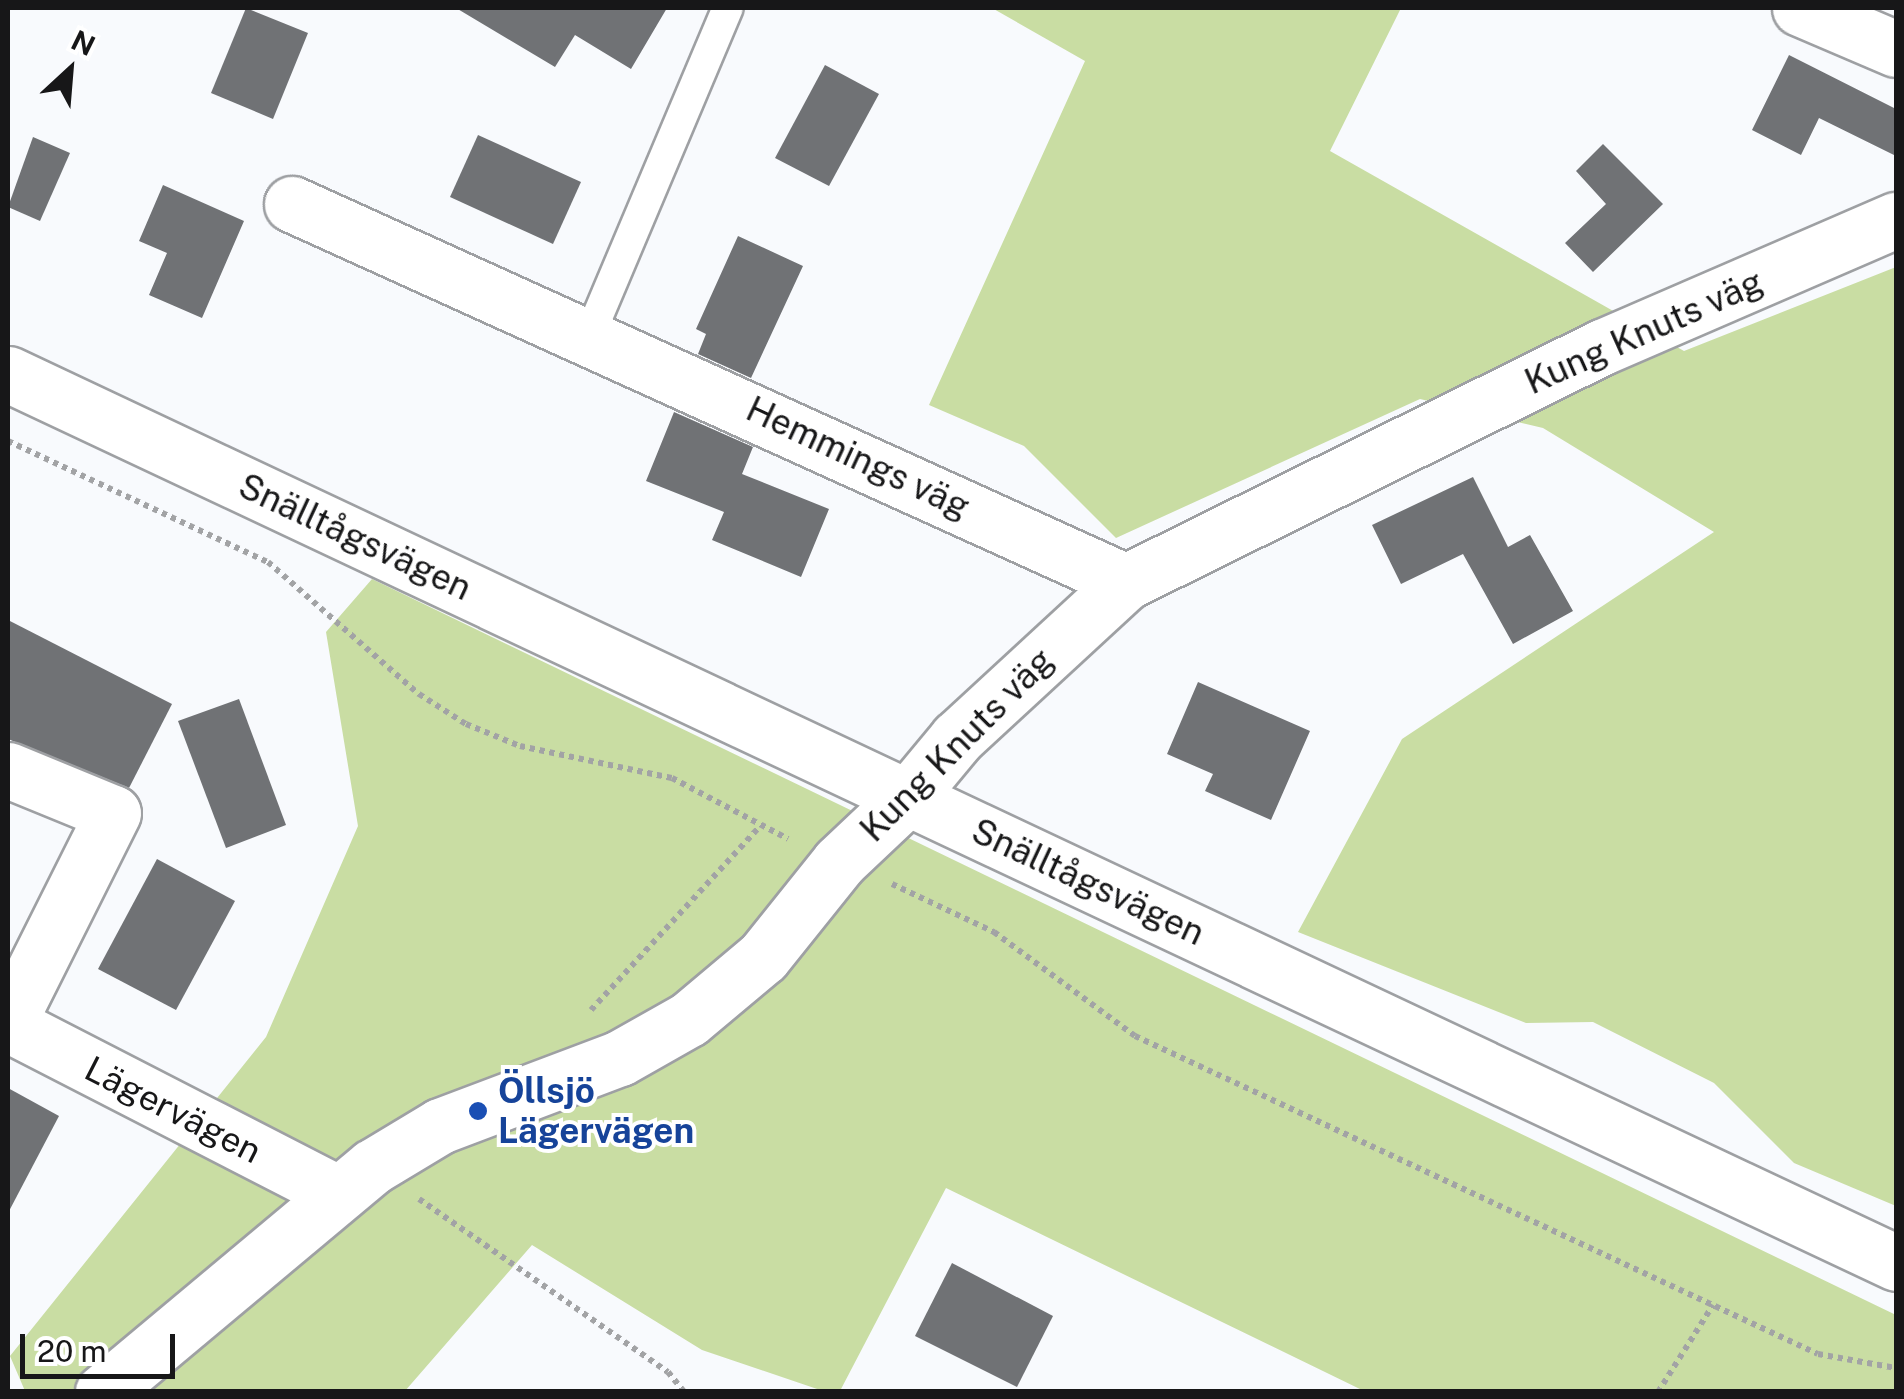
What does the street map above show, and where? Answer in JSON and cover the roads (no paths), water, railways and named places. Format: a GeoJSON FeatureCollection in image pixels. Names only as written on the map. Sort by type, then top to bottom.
{"type":"FeatureCollection","features":[{"type":"Feature","properties":{"kind":"street"},"geometry":{"type":"LineString","coordinates":[[1800,8],[1896,49]]}},
{"type":"Feature","properties":{"kind":"street","name":"Hemmings väg"},"geometry":{"type":"LineString","coordinates":[[292,204],[590,334],[1126,582]]}},
{"type":"Feature","properties":{"kind":"street","name":"Kung Knuts väg"},"geometry":{"type":"LineString","coordinates":[[103,1392],[356,1181],[440,1126],[550,1080],[620,1058],[689,1019],[763,957],[839,862],[908,796],[957,738],[1126,582],[1602,347],[1896,220]]}},
{"type":"Feature","properties":{"kind":"street","name":"Snälltågsvägen"},"geometry":{"type":"LineString","coordinates":[[8,374],[1896,1263]]}},
{"type":"Feature","properties":{"kind":"street","name":"Lägervägen"},"geometry":{"type":"LineString","coordinates":[[8,770],[114,813],[8,1024],[356,1181]]}},
{"type":"Feature","properties":{"kind":"lane"},"geometry":{"type":"LineString","coordinates":[[590,334],[728,8]]}},
{"type":"Feature","properties":{"kind":"place","name":"Öllsjö Lägervägen"},"geometry":{"type":"Point","coordinates":[478,1111]}}]}
